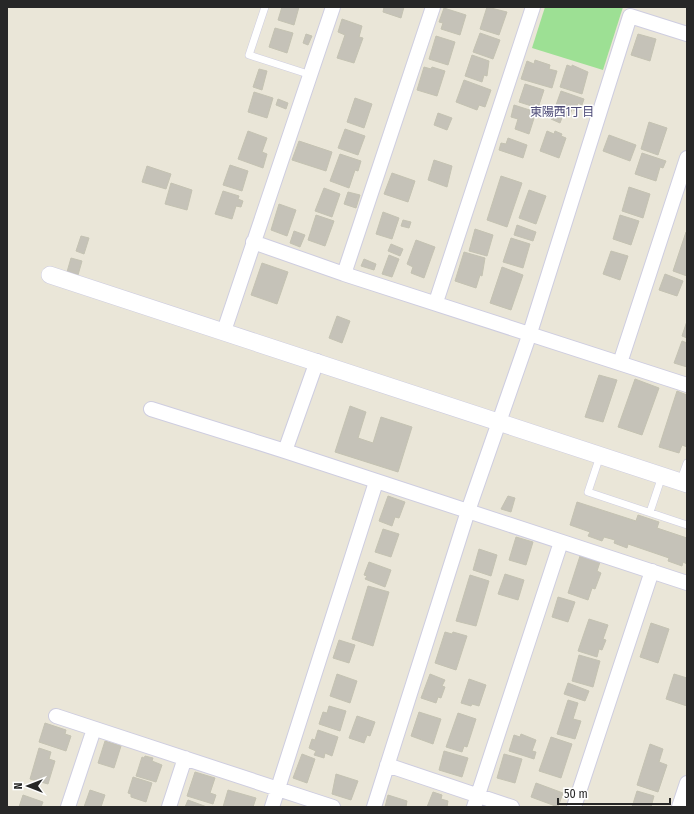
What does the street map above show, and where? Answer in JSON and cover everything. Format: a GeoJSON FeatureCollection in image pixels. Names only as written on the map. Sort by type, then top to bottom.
{"type":"FeatureCollection","features":[{"type":"Feature","properties":{"kind":"street"},"geometry":{"type":"LineString","coordinates":[[224,331],[311,75],[332,7]]}},
{"type":"Feature","properties":{"kind":"street"},"geometry":{"type":"LineString","coordinates":[[344,274],[433,7]]}},
{"type":"Feature","properties":{"kind":"street"},"geometry":{"type":"LineString","coordinates":[[436,302],[533,7]]}},
{"type":"Feature","properties":{"kind":"street"},"geometry":{"type":"LineString","coordinates":[[374,807],[468,511],[530,333],[630,16],[687,34]]}},
{"type":"Feature","properties":{"kind":"street"},"geometry":{"type":"LineString","coordinates":[[620,363],[687,158]]}},
{"type":"Feature","properties":{"kind":"street"},"geometry":{"type":"LineString","coordinates":[[253,242],[344,274],[436,302],[687,385]]}},
{"type":"Feature","properties":{"kind":"street"},"geometry":{"type":"LineString","coordinates":[[50,275],[317,361],[499,423],[684,483]]}},
{"type":"Feature","properties":{"kind":"street"},"geometry":{"type":"LineString","coordinates":[[285,451],[317,361]]}},
{"type":"Feature","properties":{"kind":"street"},"geometry":{"type":"LineString","coordinates":[[151,409],[285,451],[687,583]]}},
{"type":"Feature","properties":{"kind":"street"},"geometry":{"type":"LineString","coordinates":[[272,807],[376,482]]}},
{"type":"Feature","properties":{"kind":"street"},"geometry":{"type":"LineString","coordinates":[[476,802],[561,542]]}},
{"type":"Feature","properties":{"kind":"street"},"geometry":{"type":"LineString","coordinates":[[574,807],[652,571]]}},
{"type":"Feature","properties":{"kind":"street"},"geometry":{"type":"LineString","coordinates":[[56,716],[333,807]]}},
{"type":"Feature","properties":{"kind":"street"},"geometry":{"type":"LineString","coordinates":[[68,807],[94,729]]}},
{"type":"Feature","properties":{"kind":"street"},"geometry":{"type":"LineString","coordinates":[[169,807],[185,758]]}},
{"type":"Feature","properties":{"kind":"street"},"geometry":{"type":"LineString","coordinates":[[387,765],[476,802],[512,807]]}},
{"type":"Feature","properties":{"kind":"street"},"geometry":{"type":"LineString","coordinates":[[679,807],[687,783]]}},
{"type":"Feature","properties":{"kind":"lane"},"geometry":{"type":"LineString","coordinates":[[265,7],[249,55],[311,75]]}},
{"type":"Feature","properties":{"kind":"lane"},"geometry":{"type":"LineString","coordinates":[[600,456],[588,492],[687,525]]}},
{"type":"Feature","properties":{"kind":"lane"},"geometry":{"type":"LineString","coordinates":[[684,483],[687,463]]}},
{"type":"Feature","properties":{"kind":"lane"},"geometry":{"type":"LineString","coordinates":[[650,512],[662,476]]}},
{"type":"Feature","properties":{"kind":"green space"},"geometry":{"type":"Polygon","coordinates":[[[545,7],[623,7],[603,70],[532,48],[545,7]]]}},
{"type":"Feature","properties":{"kind":"building"},"geometry":{"type":"Polygon","coordinates":[[[282,7],[299,7],[294,25],[278,20],[282,7]]]}},
{"type":"Feature","properties":{"kind":"building"},"geometry":{"type":"Polygon","coordinates":[[[384,7],[404,7],[401,18],[383,12],[384,7]]]}},
{"type":"Feature","properties":{"kind":"building"},"geometry":{"type":"Polygon","coordinates":[[[487,7],[507,12],[499,35],[480,29],[487,7]]]}},
{"type":"Feature","properties":{"kind":"building"},"geometry":{"type":"Polygon","coordinates":[[[444,8],[466,15],[460,35],[441,29],[443,23],[439,22],[444,8]]]}},
{"type":"Feature","properties":{"kind":"building"},"geometry":{"type":"Polygon","coordinates":[[[342,19],[362,26],[359,37],[363,38],[354,63],[337,58],[345,35],[338,32],[342,19]]]}},
{"type":"Feature","properties":{"kind":"building"},"geometry":{"type":"Polygon","coordinates":[[[275,28],[293,33],[287,53],[269,47],[275,28]]]}},
{"type":"Feature","properties":{"kind":"building"},"geometry":{"type":"Polygon","coordinates":[[[480,33],[500,40],[493,59],[473,52],[480,33]]]}},
{"type":"Feature","properties":{"kind":"building"},"geometry":{"type":"Polygon","coordinates":[[[306,34],[312,36],[308,45],[303,43],[306,34]]]}},
{"type":"Feature","properties":{"kind":"building"},"geometry":{"type":"Polygon","coordinates":[[[638,34],[656,39],[650,61],[631,55],[638,34]]]}},
{"type":"Feature","properties":{"kind":"building"},"geometry":{"type":"Polygon","coordinates":[[[436,36],[455,42],[448,65],[429,59],[436,36]]]}},
{"type":"Feature","properties":{"kind":"building"},"geometry":{"type":"Polygon","coordinates":[[[472,55],[489,61],[487,76],[484,75],[482,82],[465,76],[472,55]]]}},
{"type":"Feature","properties":{"kind":"building"},"geometry":{"type":"Polygon","coordinates":[[[535,60],[550,65],[549,69],[557,71],[552,88],[521,79],[527,61],[534,64],[535,60]]]}},
{"type":"Feature","properties":{"kind":"building"},"geometry":{"type":"Polygon","coordinates":[[[567,65],[572,67],[572,65],[588,72],[582,94],[560,87],[567,65]]]}},
{"type":"Feature","properties":{"kind":"building"},"geometry":{"type":"Polygon","coordinates":[[[424,67],[431,69],[432,67],[445,71],[437,96],[417,90],[424,67]]]}},
{"type":"Feature","properties":{"kind":"building"},"geometry":{"type":"Polygon","coordinates":[[[259,69],[267,71],[262,90],[253,87],[259,69]]]}},
{"type":"Feature","properties":{"kind":"building"},"geometry":{"type":"Polygon","coordinates":[[[464,80],[491,90],[485,107],[479,105],[477,110],[456,102],[464,80]]]}},
{"type":"Feature","properties":{"kind":"building"},"geometry":{"type":"Polygon","coordinates":[[[525,84],[544,90],[538,108],[519,102],[525,84]]]}},
{"type":"Feature","properties":{"kind":"building"},"geometry":{"type":"Polygon","coordinates":[[[561,91],[584,99],[582,105],[578,103],[575,111],[572,109],[569,117],[563,115],[560,123],[551,119],[561,91]]]}},
{"type":"Feature","properties":{"kind":"building"},"geometry":{"type":"Polygon","coordinates":[[[254,92],[273,98],[267,118],[248,112],[254,92]]]}},
{"type":"Feature","properties":{"kind":"building"},"geometry":{"type":"Polygon","coordinates":[[[355,98],[372,104],[364,128],[347,122],[355,98]]]}},
{"type":"Feature","properties":{"kind":"building"},"geometry":{"type":"Polygon","coordinates":[[[278,99],[288,103],[286,109],[276,105],[278,99]]]}},
{"type":"Feature","properties":{"kind":"building"},"geometry":{"type":"Polygon","coordinates":[[[514,105],[536,112],[529,134],[515,129],[518,119],[511,117],[514,105]]]}},
{"type":"Feature","properties":{"kind":"building"},"geometry":{"type":"Polygon","coordinates":[[[438,113],[452,118],[447,130],[434,125],[438,113]]]}},
{"type":"Feature","properties":{"kind":"building"},"geometry":{"type":"Polygon","coordinates":[[[649,122],[667,128],[658,155],[641,149],[649,122]]]}},
{"type":"Feature","properties":{"kind":"building"},"geometry":{"type":"Polygon","coordinates":[[[345,129],[365,136],[358,155],[338,148],[345,129]]]}},
{"type":"Feature","properties":{"kind":"building"},"geometry":{"type":"Polygon","coordinates":[[[248,131],[267,138],[262,152],[267,154],[263,168],[238,159],[248,131]]]}},
{"type":"Feature","properties":{"kind":"building"},"geometry":{"type":"Polygon","coordinates":[[[547,131],[554,134],[555,131],[562,134],[561,136],[566,138],[559,158],[540,151],[547,131]]]}},
{"type":"Feature","properties":{"kind":"building"},"geometry":{"type":"Polygon","coordinates":[[[609,135],[636,145],[630,161],[603,151],[609,135]]]}},
{"type":"Feature","properties":{"kind":"building"},"geometry":{"type":"Polygon","coordinates":[[[508,138],[527,145],[523,158],[499,150],[501,143],[506,144],[508,138]]]}},
{"type":"Feature","properties":{"kind":"building"},"geometry":{"type":"Polygon","coordinates":[[[299,141],[332,152],[326,171],[292,160],[299,141]]]}},
{"type":"Feature","properties":{"kind":"building"},"geometry":{"type":"Polygon","coordinates":[[[642,153],[666,161],[663,168],[660,167],[656,181],[635,174],[642,153]]]}},
{"type":"Feature","properties":{"kind":"building"},"geometry":{"type":"Polygon","coordinates":[[[340,154],[361,161],[358,171],[355,170],[349,188],[330,181],[340,154]]]}},
{"type":"Feature","properties":{"kind":"building"},"geometry":{"type":"Polygon","coordinates":[[[434,160],[452,166],[447,187],[428,180],[434,160]]]}},
{"type":"Feature","properties":{"kind":"building"},"geometry":{"type":"Polygon","coordinates":[[[230,165],[248,171],[242,191],[223,185],[230,165]]]}},
{"type":"Feature","properties":{"kind":"building"},"geometry":{"type":"Polygon","coordinates":[[[147,166],[171,174],[166,189],[142,182],[147,166]]]}},
{"type":"Feature","properties":{"kind":"building"},"geometry":{"type":"Polygon","coordinates":[[[392,173],[415,181],[408,202],[384,194],[392,173]]]}},
{"type":"Feature","properties":{"kind":"building"},"geometry":{"type":"Polygon","coordinates":[[[501,176],[522,183],[507,227],[487,220],[501,176]]]}},
{"type":"Feature","properties":{"kind":"building"},"geometry":{"type":"Polygon","coordinates":[[[171,183],[192,190],[187,210],[165,204],[171,183]]]}},
{"type":"Feature","properties":{"kind":"building"},"geometry":{"type":"Polygon","coordinates":[[[629,187],[650,194],[643,218],[622,211],[629,187]]]}},
{"type":"Feature","properties":{"kind":"building"},"geometry":{"type":"Polygon","coordinates":[[[324,188],[340,194],[332,217],[315,211],[324,188]]]}},
{"type":"Feature","properties":{"kind":"building"},"geometry":{"type":"Polygon","coordinates":[[[529,190],[546,196],[536,224],[519,218],[529,190]]]}},
{"type":"Feature","properties":{"kind":"building"},"geometry":{"type":"Polygon","coordinates":[[[223,191],[239,196],[238,199],[243,201],[241,207],[236,206],[232,219],[215,214],[223,191]]]}},
{"type":"Feature","properties":{"kind":"building"},"geometry":{"type":"Polygon","coordinates":[[[348,192],[360,195],[356,208],[344,204],[348,192]]]}},
{"type":"Feature","properties":{"kind":"building"},"geometry":{"type":"Polygon","coordinates":[[[279,204],[296,210],[287,236],[271,230],[279,204]]]}},
{"type":"Feature","properties":{"kind":"building"},"geometry":{"type":"Polygon","coordinates":[[[383,212],[399,218],[392,239],[376,234],[383,212]]]}},
{"type":"Feature","properties":{"kind":"building"},"geometry":{"type":"Polygon","coordinates":[[[316,215],[334,221],[325,246],[308,240],[316,215]]]}},
{"type":"Feature","properties":{"kind":"building"},"geometry":{"type":"Polygon","coordinates":[[[620,215],[639,221],[631,245],[613,239],[620,215]]]}},
{"type":"Feature","properties":{"kind":"building"},"geometry":{"type":"Polygon","coordinates":[[[403,220],[411,222],[409,228],[401,226],[403,220]]]}},
{"type":"Feature","properties":{"kind":"building"},"geometry":{"type":"Polygon","coordinates":[[[517,225],[536,232],[533,241],[514,235],[517,225]]]}},
{"type":"Feature","properties":{"kind":"building"},"geometry":{"type":"Polygon","coordinates":[[[475,229],[493,235],[487,256],[469,251],[475,229]]]}},
{"type":"Feature","properties":{"kind":"building"},"geometry":{"type":"Polygon","coordinates":[[[294,231],[305,235],[300,247],[290,243],[294,231]]]}},
{"type":"Feature","properties":{"kind":"building"},"geometry":{"type":"Polygon","coordinates":[[[687,232],[687,276],[673,271],[687,232]]]}},
{"type":"Feature","properties":{"kind":"building"},"geometry":{"type":"Polygon","coordinates":[[[81,236],[89,238],[84,254],[76,251],[81,236]]]}},
{"type":"Feature","properties":{"kind":"building"},"geometry":{"type":"Polygon","coordinates":[[[511,238],[530,244],[523,268],[503,262],[511,238]]]}},
{"type":"Feature","properties":{"kind":"building"},"geometry":{"type":"Polygon","coordinates":[[[416,240],[435,247],[424,278],[411,273],[413,267],[407,264],[416,240]]]}},
{"type":"Feature","properties":{"kind":"building"},"geometry":{"type":"Polygon","coordinates":[[[391,244],[403,249],[400,256],[388,251],[391,244]]]}},
{"type":"Feature","properties":{"kind":"building"},"geometry":{"type":"Polygon","coordinates":[[[611,251],[628,256],[620,280],[603,274],[611,251]]]}},
{"type":"Feature","properties":{"kind":"building"},"geometry":{"type":"Polygon","coordinates":[[[464,252],[485,258],[482,276],[480,275],[476,288],[455,281],[464,252]]]}},
{"type":"Feature","properties":{"kind":"building"},"geometry":{"type":"Polygon","coordinates":[[[389,255],[399,259],[392,277],[382,274],[389,255]]]}},
{"type":"Feature","properties":{"kind":"building"},"geometry":{"type":"Polygon","coordinates":[[[71,258],[82,261],[78,275],[67,272],[71,258]]]}},
{"type":"Feature","properties":{"kind":"building"},"geometry":{"type":"Polygon","coordinates":[[[364,259],[376,264],[374,270],[361,266],[364,259]]]}},
{"type":"Feature","properties":{"kind":"building"},"geometry":{"type":"Polygon","coordinates":[[[262,263],[288,272],[277,304],[251,295],[262,263]]]}},
{"type":"Feature","properties":{"kind":"building"},"geometry":{"type":"Polygon","coordinates":[[[502,267],[523,275],[511,310],[490,303],[502,267]]]}},
{"type":"Feature","properties":{"kind":"building"},"geometry":{"type":"Polygon","coordinates":[[[665,274],[683,281],[677,296],[659,290],[665,274]]]}},
{"type":"Feature","properties":{"kind":"building"},"geometry":{"type":"Polygon","coordinates":[[[337,316],[350,321],[342,343],[329,338],[337,316]]]}},
{"type":"Feature","properties":{"kind":"building"},"geometry":{"type":"Polygon","coordinates":[[[687,321],[687,338],[682,336],[687,321]]]}},
{"type":"Feature","properties":{"kind":"building"},"geometry":{"type":"Polygon","coordinates":[[[682,341],[687,343],[687,367],[674,363],[682,341]]]}},
{"type":"Feature","properties":{"kind":"building"},"geometry":{"type":"Polygon","coordinates":[[[599,375],[617,380],[603,422],[585,417],[599,375]]]}},
{"type":"Feature","properties":{"kind":"building"},"geometry":{"type":"Polygon","coordinates":[[[635,379],[659,388],[642,435],[618,427],[635,379]]]}},
{"type":"Feature","properties":{"kind":"building"},"geometry":{"type":"Polygon","coordinates":[[[677,391],[687,395],[687,447],[682,445],[679,453],[659,447],[677,391]]]}},
{"type":"Feature","properties":{"kind":"building"},"geometry":{"type":"Polygon","coordinates":[[[350,406],[366,412],[358,438],[373,443],[381,417],[412,427],[398,472],[335,452],[350,406]]]}},
{"type":"Feature","properties":{"kind":"building"},"geometry":{"type":"Polygon","coordinates":[[[388,496],[405,502],[399,518],[395,517],[392,526],[379,521],[388,496]]]}},
{"type":"Feature","properties":{"kind":"building"},"geometry":{"type":"Polygon","coordinates":[[[508,496],[515,498],[511,512],[501,509],[508,496]]]}},
{"type":"Feature","properties":{"kind":"building"},"geometry":{"type":"Polygon","coordinates":[[[577,502],[636,521],[638,515],[659,522],[657,528],[687,538],[687,564],[683,562],[682,566],[668,561],[669,558],[628,544],[627,548],[614,543],[615,540],[604,537],[602,541],[588,536],[590,532],[570,525],[577,502]]]}},
{"type":"Feature","properties":{"kind":"building"},"geometry":{"type":"Polygon","coordinates":[[[383,529],[399,534],[391,557],[375,552],[383,529]]]}},
{"type":"Feature","properties":{"kind":"building"},"geometry":{"type":"Polygon","coordinates":[[[516,537],[533,542],[526,565],[509,560],[516,537]]]}},
{"type":"Feature","properties":{"kind":"building"},"geometry":{"type":"Polygon","coordinates":[[[479,549],[497,555],[491,576],[473,570],[479,549]]]}},
{"type":"Feature","properties":{"kind":"building"},"geometry":{"type":"Polygon","coordinates":[[[580,556],[600,562],[597,571],[601,573],[595,589],[592,588],[588,600],[568,593],[580,556]]]}},
{"type":"Feature","properties":{"kind":"building"},"geometry":{"type":"Polygon","coordinates":[[[369,562],[391,570],[385,587],[365,579],[367,576],[364,575],[369,562]]]}},
{"type":"Feature","properties":{"kind":"building"},"geometry":{"type":"Polygon","coordinates":[[[505,574],[524,580],[518,600],[498,594],[505,574]]]}},
{"type":"Feature","properties":{"kind":"building"},"geometry":{"type":"Polygon","coordinates":[[[470,575],[489,581],[476,626],[456,621],[470,575]]]}},
{"type":"Feature","properties":{"kind":"building"},"geometry":{"type":"Polygon","coordinates":[[[368,586],[389,592],[373,646],[352,639],[368,586]]]}},
{"type":"Feature","properties":{"kind":"building"},"geometry":{"type":"Polygon","coordinates":[[[558,597],[575,602],[568,622],[552,617],[558,597]]]}},
{"type":"Feature","properties":{"kind":"building"},"geometry":{"type":"Polygon","coordinates":[[[589,619],[608,625],[603,639],[606,640],[602,650],[599,649],[597,657],[578,651],[589,619]]]}},
{"type":"Feature","properties":{"kind":"building"},"geometry":{"type":"Polygon","coordinates":[[[651,623],[669,629],[658,663],[640,657],[651,623]]]}},
{"type":"Feature","properties":{"kind":"building"},"geometry":{"type":"Polygon","coordinates":[[[445,632],[452,634],[453,632],[467,636],[456,670],[435,663],[445,632]]]}},
{"type":"Feature","properties":{"kind":"building"},"geometry":{"type":"Polygon","coordinates":[[[339,640],[355,645],[349,663],[333,658],[339,640]]]}},
{"type":"Feature","properties":{"kind":"building"},"geometry":{"type":"Polygon","coordinates":[[[579,655],[600,661],[593,687],[572,681],[579,655]]]}},
{"type":"Feature","properties":{"kind":"building"},"geometry":{"type":"Polygon","coordinates":[[[337,674],[357,681],[350,703],[330,696],[337,674]]]}},
{"type":"Feature","properties":{"kind":"building"},"geometry":{"type":"Polygon","coordinates":[[[430,674],[445,680],[442,686],[445,687],[441,698],[438,697],[436,703],[421,698],[430,674]]]}},
{"type":"Feature","properties":{"kind":"building"},"geometry":{"type":"Polygon","coordinates":[[[674,674],[687,678],[687,706],[666,699],[674,674]]]}},
{"type":"Feature","properties":{"kind":"building"},"geometry":{"type":"Polygon","coordinates":[[[469,679],[486,685],[479,706],[472,704],[471,706],[461,703],[469,679]]]}},
{"type":"Feature","properties":{"kind":"building"},"geometry":{"type":"Polygon","coordinates":[[[568,683],[589,691],[585,701],[564,694],[568,683]]]}},
{"type":"Feature","properties":{"kind":"building"},"geometry":{"type":"Polygon","coordinates":[[[568,700],[578,703],[573,719],[581,721],[575,739],[557,734],[568,700]]]}},
{"type":"Feature","properties":{"kind":"building"},"geometry":{"type":"Polygon","coordinates":[[[329,706],[346,711],[340,731],[319,724],[323,712],[327,713],[329,706]]]}},
{"type":"Feature","properties":{"kind":"building"},"geometry":{"type":"Polygon","coordinates":[[[419,712],[441,719],[433,744],[411,736],[419,712]]]}},
{"type":"Feature","properties":{"kind":"building"},"geometry":{"type":"Polygon","coordinates":[[[458,713],[476,719],[467,747],[464,746],[462,752],[446,747],[458,713]]]}},
{"type":"Feature","properties":{"kind":"building"},"geometry":{"type":"Polygon","coordinates":[[[357,716],[375,722],[370,736],[367,735],[364,743],[349,738],[357,716]]]}},
{"type":"Feature","properties":{"kind":"building"},"geometry":{"type":"Polygon","coordinates":[[[45,723],[66,730],[65,734],[71,736],[66,751],[39,742],[45,723]]]}},
{"type":"Feature","properties":{"kind":"building"},"geometry":{"type":"Polygon","coordinates":[[[318,730],[338,737],[332,756],[325,753],[324,758],[314,755],[316,751],[309,748],[312,739],[315,740],[318,730]]]}},
{"type":"Feature","properties":{"kind":"building"},"geometry":{"type":"Polygon","coordinates":[[[521,734],[536,740],[532,751],[536,752],[534,759],[509,751],[514,735],[520,737],[521,734]]]}},
{"type":"Feature","properties":{"kind":"building"},"geometry":{"type":"Polygon","coordinates":[[[551,737],[572,744],[561,778],[539,771],[551,737]]]}},
{"type":"Feature","properties":{"kind":"building"},"geometry":{"type":"Polygon","coordinates":[[[105,741],[121,746],[114,768],[98,763],[105,741]]]}},
{"type":"Feature","properties":{"kind":"building"},"geometry":{"type":"Polygon","coordinates":[[[650,744],[663,749],[659,762],[667,765],[658,792],[637,785],[650,744]]]}},
{"type":"Feature","properties":{"kind":"building"},"geometry":{"type":"Polygon","coordinates":[[[39,748],[51,752],[49,759],[55,761],[48,784],[30,779],[39,748]]]}},
{"type":"Feature","properties":{"kind":"building"},"geometry":{"type":"Polygon","coordinates":[[[444,751],[468,758],[462,777],[439,770],[444,751]]]}},
{"type":"Feature","properties":{"kind":"building"},"geometry":{"type":"Polygon","coordinates":[[[302,754],[315,759],[307,783],[293,778],[302,754]]]}},
{"type":"Feature","properties":{"kind":"building"},"geometry":{"type":"Polygon","coordinates":[[[504,754],[522,759],[515,783],[497,778],[504,754]]]}},
{"type":"Feature","properties":{"kind":"building"},"geometry":{"type":"Polygon","coordinates":[[[145,756],[153,758],[152,761],[162,765],[156,782],[136,776],[142,757],[144,758],[145,756]]]}},
{"type":"Feature","properties":{"kind":"building"},"geometry":{"type":"Polygon","coordinates":[[[195,772],[215,778],[210,793],[216,795],[213,804],[187,796],[195,772]]]}},
{"type":"Feature","properties":{"kind":"building"},"geometry":{"type":"Polygon","coordinates":[[[336,774],[358,781],[351,800],[332,794],[336,774]]]}},
{"type":"Feature","properties":{"kind":"building"},"geometry":{"type":"Polygon","coordinates":[[[133,777],[152,783],[146,802],[131,797],[131,794],[128,793],[133,777]]]}},
{"type":"Feature","properties":{"kind":"building"},"geometry":{"type":"Polygon","coordinates":[[[536,783],[563,793],[558,807],[531,797],[536,783]]]}},
{"type":"Feature","properties":{"kind":"building"},"geometry":{"type":"Polygon","coordinates":[[[90,790],[105,795],[101,807],[84,807],[90,790]]]}},
{"type":"Feature","properties":{"kind":"building"},"geometry":{"type":"Polygon","coordinates":[[[228,790],[256,798],[253,807],[223,807],[228,790]]]}},
{"type":"Feature","properties":{"kind":"building"},"geometry":{"type":"Polygon","coordinates":[[[637,791],[654,796],[651,807],[632,807],[637,791]]]}},
{"type":"Feature","properties":{"kind":"building"},"geometry":{"type":"Polygon","coordinates":[[[433,792],[442,795],[441,799],[448,801],[447,807],[427,807],[433,792]]]}},
{"type":"Feature","properties":{"kind":"building"},"geometry":{"type":"Polygon","coordinates":[[[23,795],[43,802],[41,807],[19,807],[23,795]]]}},
{"type":"Feature","properties":{"kind":"building"},"geometry":{"type":"Polygon","coordinates":[[[388,795],[407,801],[406,807],[385,807],[388,795]]]}},
{"type":"Feature","properties":{"kind":"building"},"geometry":{"type":"Polygon","coordinates":[[[188,800],[207,807],[185,807],[188,800]]]}},
{"type":"Feature","properties":{"kind":"district","name":"東陽西1丁目"},"geometry":{"type":"Point","coordinates":[562,112]}}]}
